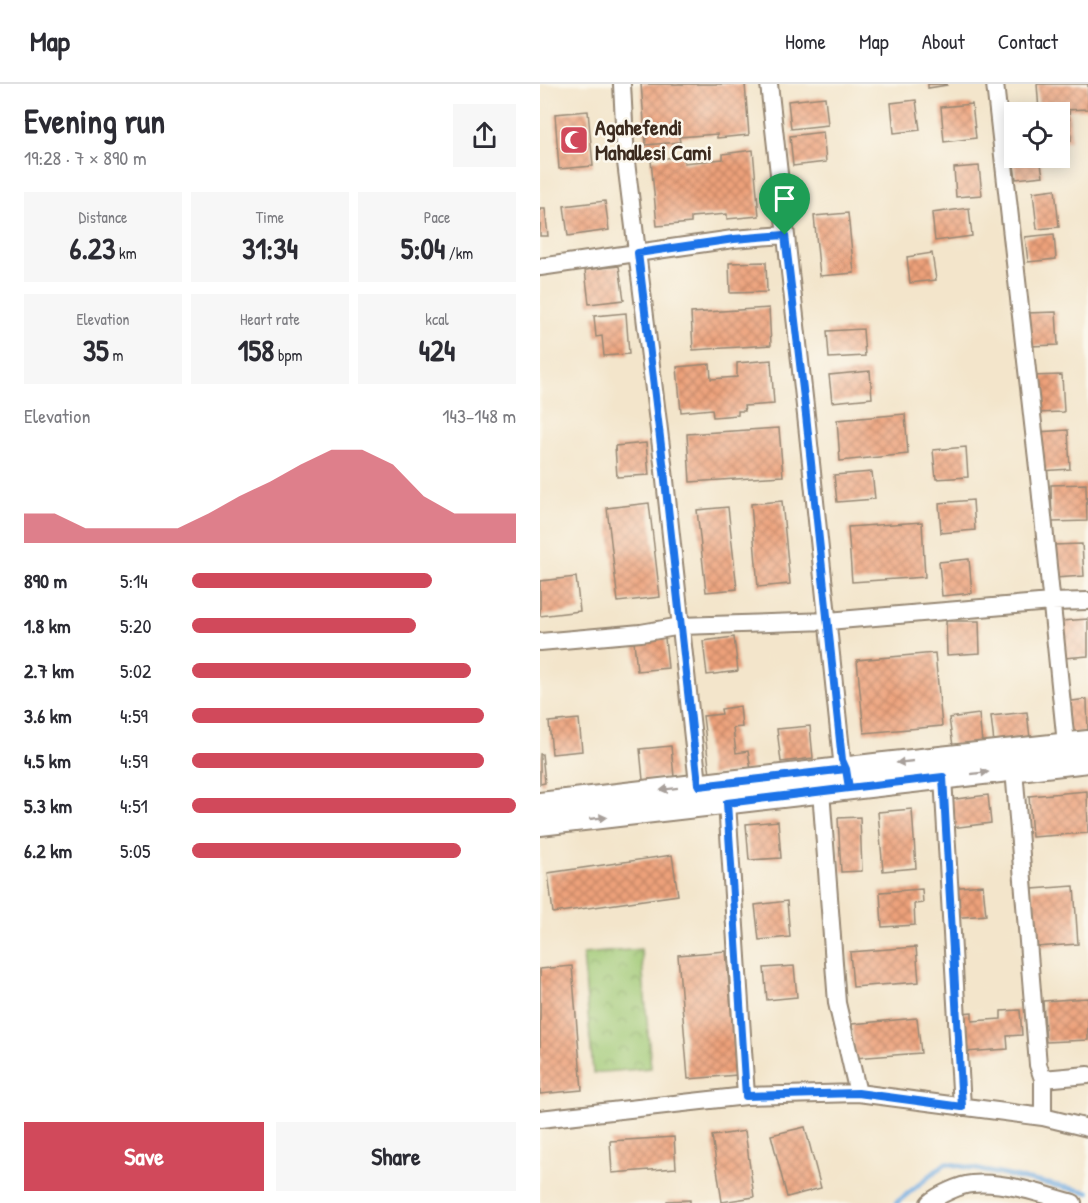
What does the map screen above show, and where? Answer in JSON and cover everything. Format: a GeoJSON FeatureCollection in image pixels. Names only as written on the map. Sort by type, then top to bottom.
{"type":"FeatureCollection","features":[{"type":"Feature","properties":{"kind":"main road"},"geometry":{"type":"LineString","coordinates":[[540,824],[701,796],[847,778],[1077,743]]}},
{"type":"Feature","properties":{"kind":"main road"},"geometry":{"type":"LineString","coordinates":[[540,804],[701,796],[727,803],[821,791],[847,778],[943,777],[1088,761]]}},
{"type":"Feature","properties":{"kind":"street"},"geometry":{"type":"LineString","coordinates":[[622,84],[626,162],[701,796]]}},
{"type":"Feature","properties":{"kind":"street"},"geometry":{"type":"LineString","coordinates":[[769,84],[842,760],[847,778]]}},
{"type":"Feature","properties":{"kind":"street"},"geometry":{"type":"LineString","coordinates":[[994,84],[1051,602],[1077,743]]}},
{"type":"Feature","properties":{"kind":"street"},"geometry":{"type":"LineString","coordinates":[[540,267],[734,239],[785,235]]}},
{"type":"Feature","properties":{"kind":"street"},"geometry":{"type":"LineString","coordinates":[[540,642],[641,633],[681,626],[828,621],[1051,602],[1088,601]]}},
{"type":"Feature","properties":{"kind":"street"},"geometry":{"type":"LineString","coordinates":[[1014,770],[1038,1065],[1043,1079],[1043,1117]]}},
{"type":"Feature","properties":{"kind":"street"},"geometry":{"type":"LineString","coordinates":[[943,777],[962,1107]]}},
{"type":"Feature","properties":{"kind":"street"},"geometry":{"type":"LineString","coordinates":[[821,791],[837,1004],[858,1093]]}},
{"type":"Feature","properties":{"kind":"street"},"geometry":{"type":"LineString","coordinates":[[727,803],[746,1096]]}},
{"type":"Feature","properties":{"kind":"street"},"geometry":{"type":"LineString","coordinates":[[1043,1079],[1088,1075]]}},
{"type":"Feature","properties":{"kind":"street"},"geometry":{"type":"LineString","coordinates":[[540,1119],[746,1096],[858,1093],[1043,1117],[1088,1128]]}},
{"type":"Feature","properties":{"kind":"street"},"geometry":{"type":"LineString","coordinates":[[929,1203],[937,1196],[970,1184],[1003,1185],[1073,1203]]}},
{"type":"Feature","properties":{"kind":"green space"},"geometry":{"type":"Polygon","coordinates":[[[641,949],[651,1068],[593,1073],[583,954],[641,949]]]}},
{"type":"Feature","properties":{"kind":"building"},"geometry":{"type":"Polygon","coordinates":[[[641,84],[745,84],[749,135],[717,138],[717,134],[679,137],[680,142],[646,145],[641,84]]]}},
{"type":"Feature","properties":{"kind":"building"},"geometry":{"type":"Polygon","coordinates":[[[928,84],[947,84],[947,85],[928,88],[928,84]]]}},
{"type":"Feature","properties":{"kind":"building"},"geometry":{"type":"Polygon","coordinates":[[[1037,84],[1088,84],[1088,109],[1070,110],[1070,102],[1038,102],[1037,84]]]}},
{"type":"Feature","properties":{"kind":"building"},"geometry":{"type":"Polygon","coordinates":[[[825,97],[828,125],[791,129],[788,101],[825,97]]]}},
{"type":"Feature","properties":{"kind":"building"},"geometry":{"type":"Polygon","coordinates":[[[916,100],[920,130],[894,133],[891,103],[916,100]]]}},
{"type":"Feature","properties":{"kind":"building"},"geometry":{"type":"Polygon","coordinates":[[[972,104],[976,138],[944,142],[941,107],[972,104]]]}},
{"type":"Feature","properties":{"kind":"building","name":"Agahefendi Mahallesi Cami"},"geometry":{"type":"Polygon","coordinates":[[[588,111],[593,166],[559,169],[555,114],[588,111]]]}},
{"type":"Feature","properties":{"kind":"building"},"geometry":{"type":"Polygon","coordinates":[[[823,132],[826,162],[793,166],[790,136],[823,132]]]}},
{"type":"Feature","properties":{"kind":"building"},"geometry":{"type":"Polygon","coordinates":[[[753,150],[759,216],[727,219],[727,214],[691,217],[691,223],[657,226],[651,160],[683,156],[684,163],[723,159],[723,154],[753,150]]]}},
{"type":"Feature","properties":{"kind":"building"},"geometry":{"type":"Polygon","coordinates":[[[979,166],[982,195],[956,197],[954,168],[979,166]]]}},
{"type":"Feature","properties":{"kind":"building"},"geometry":{"type":"Polygon","coordinates":[[[1014,168],[1042,168],[1043,176],[1016,179],[1014,168]]]}},
{"type":"Feature","properties":{"kind":"building"},"geometry":{"type":"Polygon","coordinates":[[[1055,189],[1059,227],[1037,229],[1033,192],[1055,189]]]}},
{"type":"Feature","properties":{"kind":"building"},"geometry":{"type":"Polygon","coordinates":[[[605,201],[609,230],[568,236],[564,206],[605,201]]]}},
{"type":"Feature","properties":{"kind":"building"},"geometry":{"type":"Polygon","coordinates":[[[969,208],[972,236],[935,241],[932,213],[969,208]]]}},
{"type":"Feature","properties":{"kind":"building"},"geometry":{"type":"Polygon","coordinates":[[[540,209],[545,209],[548,236],[540,236],[540,209]]]}},
{"type":"Feature","properties":{"kind":"building"},"geometry":{"type":"Polygon","coordinates":[[[848,213],[854,273],[820,276],[814,216],[848,213]]]}},
{"type":"Feature","properties":{"kind":"building"},"geometry":{"type":"Polygon","coordinates":[[[1054,234],[1056,259],[1028,262],[1025,237],[1054,234]]]}},
{"type":"Feature","properties":{"kind":"building"},"geometry":{"type":"Polygon","coordinates":[[[932,253],[936,280],[910,283],[907,257],[932,253]]]}},
{"type":"Feature","properties":{"kind":"building"},"geometry":{"type":"Polygon","coordinates":[[[766,262],[767,292],[730,293],[729,263],[766,262]]]}},
{"type":"Feature","properties":{"kind":"building"},"geometry":{"type":"Polygon","coordinates":[[[619,266],[624,300],[589,304],[585,270],[619,266]]]}},
{"type":"Feature","properties":{"kind":"building"},"geometry":{"type":"Polygon","coordinates":[[[769,308],[771,345],[693,350],[691,313],[769,308]]]}},
{"type":"Feature","properties":{"kind":"building"},"geometry":{"type":"Polygon","coordinates":[[[1056,312],[1058,345],[1028,346],[1027,313],[1056,312]]]}},
{"type":"Feature","properties":{"kind":"building"},"geometry":{"type":"Polygon","coordinates":[[[626,313],[629,354],[604,356],[602,336],[596,337],[594,316],[626,313]]]}},
{"type":"Feature","properties":{"kind":"building"},"geometry":{"type":"Polygon","coordinates":[[[863,329],[865,356],[829,358],[827,331],[863,329]]]}},
{"type":"Feature","properties":{"kind":"building"},"geometry":{"type":"Polygon","coordinates":[[[771,360],[774,404],[744,406],[745,411],[738,411],[738,415],[713,417],[712,409],[681,412],[677,367],[710,364],[711,379],[737,377],[737,363],[771,360]]]}},
{"type":"Feature","properties":{"kind":"building"},"geometry":{"type":"Polygon","coordinates":[[[870,371],[872,398],[832,402],[829,375],[870,371]]]}},
{"type":"Feature","properties":{"kind":"building"},"geometry":{"type":"Polygon","coordinates":[[[1062,375],[1064,412],[1033,413],[1032,376],[1062,375]]]}},
{"type":"Feature","properties":{"kind":"building"},"geometry":{"type":"Polygon","coordinates":[[[905,414],[908,454],[840,461],[837,420],[905,414]]]}},
{"type":"Feature","properties":{"kind":"building"},"geometry":{"type":"Polygon","coordinates":[[[779,428],[783,476],[690,482],[687,434],[779,428]]]}},
{"type":"Feature","properties":{"kind":"building"},"geometry":{"type":"Polygon","coordinates":[[[1068,430],[1070,469],[1040,471],[1037,432],[1068,430]]]}},
{"type":"Feature","properties":{"kind":"building"},"geometry":{"type":"Polygon","coordinates":[[[646,443],[649,475],[617,477],[615,446],[646,443]]]}},
{"type":"Feature","properties":{"kind":"building"},"geometry":{"type":"Polygon","coordinates":[[[966,447],[968,477],[936,479],[933,450],[966,447]]]}},
{"type":"Feature","properties":{"kind":"building"},"geometry":{"type":"Polygon","coordinates":[[[872,472],[875,499],[837,502],[834,475],[872,472]]]}},
{"type":"Feature","properties":{"kind":"building"},"geometry":{"type":"Polygon","coordinates":[[[1086,484],[1087,521],[1052,522],[1051,485],[1086,484]]]}},
{"type":"Feature","properties":{"kind":"building"},"geometry":{"type":"Polygon","coordinates":[[[973,500],[975,530],[941,533],[939,503],[973,500]]]}},
{"type":"Feature","properties":{"kind":"building"},"geometry":{"type":"Polygon","coordinates":[[[782,501],[790,584],[758,587],[751,504],[782,501]]]}},
{"type":"Feature","properties":{"kind":"building"},"geometry":{"type":"Polygon","coordinates":[[[649,503],[660,597],[618,602],[607,508],[649,503]]]}},
{"type":"Feature","properties":{"kind":"building"},"geometry":{"type":"Polygon","coordinates":[[[728,507],[737,589],[706,592],[697,510],[728,507]]]}},
{"type":"Feature","properties":{"kind":"building"},"geometry":{"type":"Polygon","coordinates":[[[922,522],[925,577],[852,582],[848,527],[922,522]]]}},
{"type":"Feature","properties":{"kind":"building"},"geometry":{"type":"Polygon","coordinates":[[[1082,544],[1084,576],[1054,578],[1052,545],[1082,544]]]}},
{"type":"Feature","properties":{"kind":"building"},"geometry":{"type":"Polygon","coordinates":[[[969,559],[972,593],[942,596],[939,562],[969,559]]]}},
{"type":"Feature","properties":{"kind":"building"},"geometry":{"type":"Polygon","coordinates":[[[576,577],[580,611],[540,616],[540,581],[576,577]]]}},
{"type":"Feature","properties":{"kind":"building"},"geometry":{"type":"Polygon","coordinates":[[[1088,619],[1088,656],[1064,658],[1061,621],[1088,619]]]}},
{"type":"Feature","properties":{"kind":"building"},"geometry":{"type":"Polygon","coordinates":[[[946,621],[979,621],[980,653],[947,655],[946,621]]]}},
{"type":"Feature","properties":{"kind":"building"},"geometry":{"type":"Polygon","coordinates":[[[734,637],[738,671],[707,675],[703,641],[734,637]]]}},
{"type":"Feature","properties":{"kind":"building"},"geometry":{"type":"Polygon","coordinates":[[[665,638],[668,668],[637,671],[634,641],[665,638]]]}},
{"type":"Feature","properties":{"kind":"building"},"geometry":{"type":"Polygon","coordinates":[[[935,653],[942,726],[864,733],[857,660],[935,653]]]}},
{"type":"Feature","properties":{"kind":"building"},"geometry":{"type":"Polygon","coordinates":[[[1087,699],[1088,732],[1068,734],[1065,702],[1087,699]]]}},
{"type":"Feature","properties":{"kind":"building"},"geometry":{"type":"Polygon","coordinates":[[[740,706],[742,727],[733,728],[736,753],[748,751],[751,770],[710,775],[703,716],[722,714],[721,709],[740,706]]]}},
{"type":"Feature","properties":{"kind":"building"},"geometry":{"type":"Polygon","coordinates":[[[1027,712],[1030,738],[994,743],[991,716],[1027,712]]]}},
{"type":"Feature","properties":{"kind":"building"},"geometry":{"type":"Polygon","coordinates":[[[979,714],[982,742],[953,746],[949,718],[979,714]]]}},
{"type":"Feature","properties":{"kind":"building"},"geometry":{"type":"Polygon","coordinates":[[[579,719],[582,751],[552,754],[549,722],[579,719]]]}},
{"type":"Feature","properties":{"kind":"building"},"geometry":{"type":"Polygon","coordinates":[[[810,726],[813,758],[781,762],[777,729],[810,726]]]}},
{"type":"Feature","properties":{"kind":"building"},"geometry":{"type":"Polygon","coordinates":[[[671,746],[674,777],[643,780],[640,749],[671,746]]]}},
{"type":"Feature","properties":{"kind":"building"},"geometry":{"type":"Polygon","coordinates":[[[540,754],[542,754],[545,783],[540,784],[540,754]]]}},
{"type":"Feature","properties":{"kind":"building"},"geometry":{"type":"Polygon","coordinates":[[[1087,791],[1088,833],[1032,837],[1029,796],[1087,791]]]}},
{"type":"Feature","properties":{"kind":"building"},"geometry":{"type":"Polygon","coordinates":[[[988,795],[991,823],[951,828],[948,800],[988,795]]]}},
{"type":"Feature","properties":{"kind":"building"},"geometry":{"type":"Polygon","coordinates":[[[912,809],[916,868],[883,871],[878,812],[912,809]]]}},
{"type":"Feature","properties":{"kind":"building"},"geometry":{"type":"Polygon","coordinates":[[[860,817],[862,871],[841,872],[838,818],[860,817]]]}},
{"type":"Feature","properties":{"kind":"building"},"geometry":{"type":"Polygon","coordinates":[[[778,821],[781,858],[749,860],[746,824],[778,821]]]}},
{"type":"Feature","properties":{"kind":"building"},"geometry":{"type":"Polygon","coordinates":[[[672,855],[678,895],[553,913],[548,873],[672,855]]]}},
{"type":"Feature","properties":{"kind":"building"},"geometry":{"type":"Polygon","coordinates":[[[983,885],[986,915],[952,918],[950,888],[983,885]]]}},
{"type":"Feature","properties":{"kind":"building"},"geometry":{"type":"Polygon","coordinates":[[[1074,886],[1078,944],[1036,947],[1032,889],[1074,886]]]}},
{"type":"Feature","properties":{"kind":"building"},"geometry":{"type":"Polygon","coordinates":[[[922,889],[923,903],[914,904],[915,925],[882,927],[880,892],[922,889]]]}},
{"type":"Feature","properties":{"kind":"building"},"geometry":{"type":"Polygon","coordinates":[[[787,901],[790,937],[759,940],[755,905],[787,901]]]}},
{"type":"Feature","properties":{"kind":"building"},"geometry":{"type":"Polygon","coordinates":[[[916,947],[919,982],[853,987],[850,952],[916,947]]]}},
{"type":"Feature","properties":{"kind":"building"},"geometry":{"type":"Polygon","coordinates":[[[726,951],[737,1075],[688,1079],[678,955],[726,951]]]}},
{"type":"Feature","properties":{"kind":"building"},"geometry":{"type":"Polygon","coordinates":[[[572,966],[582,1090],[540,1094],[540,969],[572,966]]]}},
{"type":"Feature","properties":{"kind":"building"},"geometry":{"type":"Polygon","coordinates":[[[794,966],[797,997],[767,1000],[764,968],[794,966]]]}},
{"type":"Feature","properties":{"kind":"building"},"geometry":{"type":"Polygon","coordinates":[[[1088,998],[1088,1040],[1046,1042],[1043,1001],[1088,998]]]}},
{"type":"Feature","properties":{"kind":"building"},"geometry":{"type":"Polygon","coordinates":[[[1020,1010],[1022,1035],[1007,1036],[1008,1049],[965,1052],[962,1013],[972,1012],[972,1021],[1001,1019],[1001,1011],[1020,1010]]]}},
{"type":"Feature","properties":{"kind":"building"},"geometry":{"type":"Polygon","coordinates":[[[917,1018],[921,1053],[854,1058],[852,1024],[917,1018]]]}},
{"type":"Feature","properties":{"kind":"building"},"geometry":{"type":"Polygon","coordinates":[[[805,1127],[821,1188],[787,1197],[771,1135],[805,1127]]]}},
{"type":"Feature","properties":{"kind":"building"},"geometry":{"type":"Polygon","coordinates":[[[745,1131],[754,1197],[722,1202],[712,1136],[745,1131]]]}},
{"type":"Feature","properties":{"kind":"building"},"geometry":{"type":"Polygon","coordinates":[[[674,1137],[676,1168],[612,1173],[610,1141],[674,1137]]]}},
{"type":"Feature","properties":{"kind":"building"},"geometry":{"type":"Polygon","coordinates":[[[690,1200],[690,1203],[667,1203],[667,1201],[690,1200]]]}},
{"type":"Feature","properties":{"kind":"waterway"},"geometry":{"type":"LineString","coordinates":[[896,1203],[946,1163],[1088,1192]]}},
{"type":"Feature","properties":{"kind":"place","name":"Agahefendi Mahallesi Cami"},"geometry":{"type":"Point","coordinates":[574,140]}},
{"type":"Feature","properties":{"kind":"route"},"geometry":{"type":"LineString","coordinates":[[785,235],[734,239],[638,253],[698,784],[699,786],[846,769],[849,788],[943,777],[962,1107],[858,1093],[746,1096],[727,803],[849,788],[846,769],[842,760],[785,235]]}}]}
